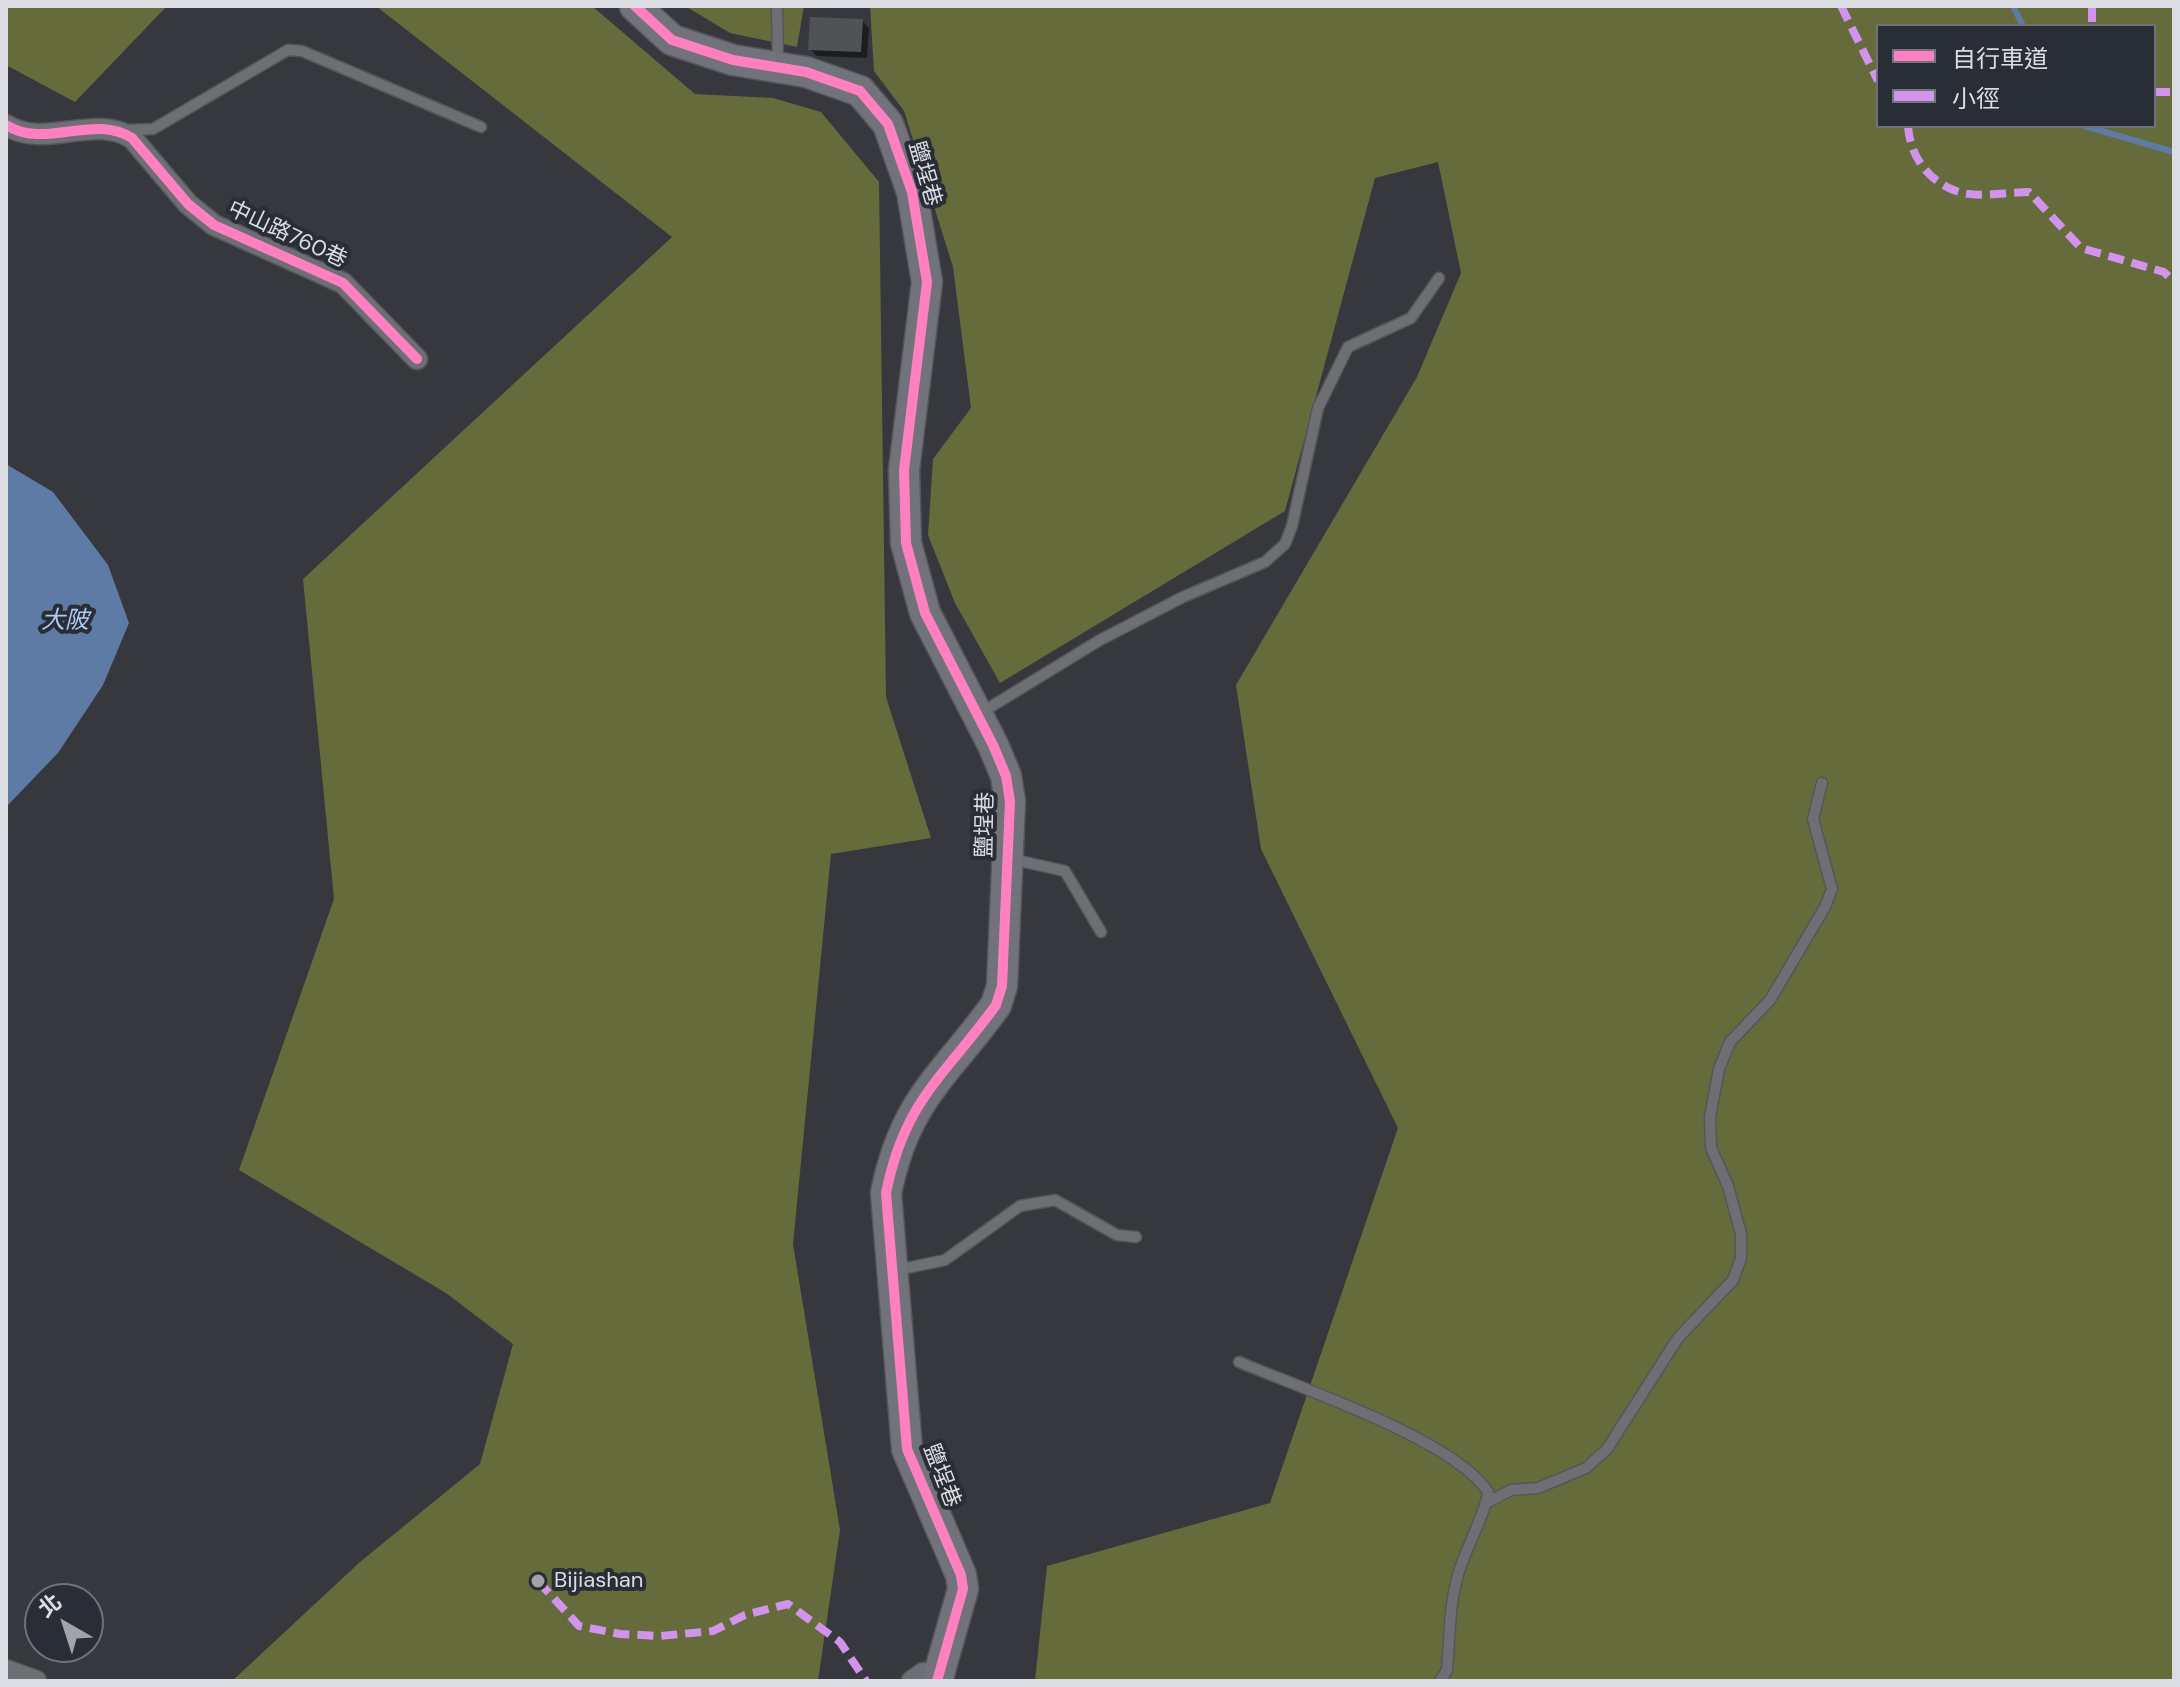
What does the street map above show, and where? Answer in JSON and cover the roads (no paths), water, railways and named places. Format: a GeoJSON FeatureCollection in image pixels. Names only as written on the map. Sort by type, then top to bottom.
{"type":"FeatureCollection","features":[{"type":"Feature","properties":{"kind":"street","name":"鹽埕巷"},"geometry":{"type":"LineString","coordinates":[[635,6],[672,40],[733,60],[806,72],[860,91],[888,124],[912,192],[927,282],[904,470],[906,543],[925,613],[1006,776],[1010,801],[1005,858],[1002,986],[996,1005],[930,1085],[903,1133],[886,1193],[907,1449],[961,1575],[963,1589],[936,1681]]}},
{"type":"Feature","properties":{"kind":"street"},"geometry":{"type":"LineString","coordinates":[[6,125],[35,135],[100,128],[120,130]]}},
{"type":"Feature","properties":{"kind":"street","name":"中山路760巷"},"geometry":{"type":"LineString","coordinates":[[120,130],[132,138],[188,204],[214,225],[336,278],[417,359]]}},
{"type":"Feature","properties":{"kind":"street"},"geometry":{"type":"LineString","coordinates":[[6,1670],[36,1681]]}},
{"type":"Feature","properties":{"kind":"street"},"geometry":{"type":"LineString","coordinates":[[912,1681],[923,1673],[931,1674],[936,1681]]}},
{"type":"Feature","properties":{"kind":"lane"},"geometry":{"type":"LineString","coordinates":[[777,6],[779,67]]}},
{"type":"Feature","properties":{"kind":"lane"},"geometry":{"type":"LineString","coordinates":[[120,130],[153,129],[288,50],[302,51],[481,127]]}},
{"type":"Feature","properties":{"kind":"lane"},"geometry":{"type":"LineString","coordinates":[[978,715],[1100,640],[1183,597],[1265,562],[1277,553],[1292,526],[1318,408],[1348,347],[1411,318],[1439,278]]}},
{"type":"Feature","properties":{"kind":"lane"},"geometry":{"type":"LineString","coordinates":[[1440,1681],[1447,1670],[1456,1580],[1467,1542],[1488,1502],[1498,1494],[1538,1488],[1586,1468],[1607,1449],[1678,1338],[1733,1280],[1741,1258],[1741,1234],[1728,1186],[1711,1148],[1710,1117],[1719,1069],[1730,1042],[1770,1000],[1796,960],[1832,889],[1814,832],[1813,819],[1822,783]]}},
{"type":"Feature","properties":{"kind":"lane"},"geometry":{"type":"LineString","coordinates":[[1005,858],[1065,871],[1101,932]]}},
{"type":"Feature","properties":{"kind":"lane"},"geometry":{"type":"LineString","coordinates":[[891,1271],[945,1260],[1020,1206],[1055,1200],[1117,1235],[1136,1237]]}},
{"type":"Feature","properties":{"kind":"lane"},"geometry":{"type":"LineString","coordinates":[[1239,1362],[1431,1444],[1461,1463],[1482,1482],[1488,1492],[1488,1502]]}},
{"type":"Feature","properties":{"kind":"water","name":"大陂"},"geometry":{"type":"Polygon","coordinates":[[[6,464],[53,492],[108,565],[129,623],[103,685],[58,753],[6,807],[6,464]]]}},
{"type":"Feature","properties":{"kind":"waterway"},"geometry":{"type":"LineString","coordinates":[[2013,6],[2022,24]]}},
{"type":"Feature","properties":{"kind":"waterway"},"geometry":{"type":"LineString","coordinates":[[2092,128],[2174,152]]}},
{"type":"Feature","properties":{"kind":"place","name":"Bijiashan"},"geometry":{"type":"Point","coordinates":[538,1581]}}]}
